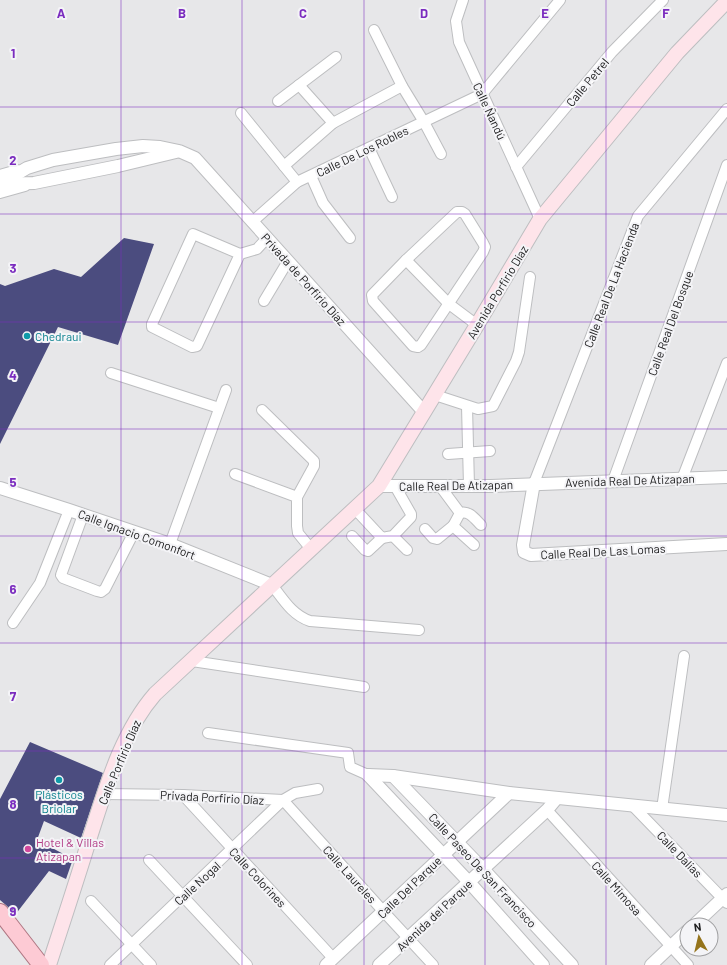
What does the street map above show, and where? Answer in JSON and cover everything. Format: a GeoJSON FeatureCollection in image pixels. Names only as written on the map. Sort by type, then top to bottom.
{"type":"FeatureCollection","features":[{"type":"Feature","properties":{"kind":"main road","name":"Avenida Porfirio Díaz"},"geometry":{"type":"LineString","coordinates":[[272,585],[379,486],[540,219],[677,53],[727,1]]}},
{"type":"Feature","properties":{"kind":"main road","name":"Calle Porfirio Díaz"},"geometry":{"type":"LineString","coordinates":[[49,965],[104,794],[132,726],[144,707],[155,694],[272,585]]}},
{"type":"Feature","properties":{"kind":"main road"},"geometry":{"type":"LineString","coordinates":[[0,912],[41,965]]}},
{"type":"Feature","properties":{"kind":"street","name":"Calle Ñandú"},"geometry":{"type":"LineString","coordinates":[[463,0],[456,21],[459,42],[540,219]]}},
{"type":"Feature","properties":{"kind":"street"},"geometry":{"type":"LineString","coordinates":[[482,94],[560,0]]}},
{"type":"Feature","properties":{"kind":"street","name":"Calle Petrel"},"geometry":{"type":"LineString","coordinates":[[516,167],[612,52],[663,0]]}},
{"type":"Feature","properties":{"kind":"street"},"geometry":{"type":"LineString","coordinates":[[374,30],[402,86],[441,154]]}},
{"type":"Feature","properties":{"kind":"street"},"geometry":{"type":"LineString","coordinates":[[278,102],[336,57]]}},
{"type":"Feature","properties":{"kind":"street"},"geometry":{"type":"LineString","coordinates":[[299,85],[333,123]]}},
{"type":"Feature","properties":{"kind":"street"},"geometry":{"type":"LineString","coordinates":[[284,166],[333,123],[402,86]]}},
{"type":"Feature","properties":{"kind":"street","name":"Calle De Los Robles"},"geometry":{"type":"LineString","coordinates":[[252,222],[297,182],[482,94]]}},
{"type":"Feature","properties":{"kind":"street","name":"Calle Real De La Hacienda"},"geometry":{"type":"LineString","coordinates":[[534,484],[638,216],[727,109]]}},
{"type":"Feature","properties":{"kind":"street"},"geometry":{"type":"LineString","coordinates":[[241,113],[297,182]]}},
{"type":"Feature","properties":{"kind":"street","name":"Privada de Porfirio Díaz"},"geometry":{"type":"LineString","coordinates":[[0,176],[53,160],[143,146],[160,147],[179,151],[195,158],[424,412]]}},
{"type":"Feature","properties":{"kind":"street"},"geometry":{"type":"LineString","coordinates":[[369,148],[392,197]]}},
{"type":"Feature","properties":{"kind":"street"},"geometry":{"type":"LineString","coordinates":[[116,149],[121,153],[122,157],[122,161],[118,166]]}},
{"type":"Feature","properties":{"kind":"street"},"geometry":{"type":"LineString","coordinates":[[0,193],[34,183],[118,166],[179,151]]}},
{"type":"Feature","properties":{"kind":"street","name":"Calle Real Del Bosque"},"geometry":{"type":"LineString","coordinates":[[613,481],[727,165]]}},
{"type":"Feature","properties":{"kind":"street"},"geometry":{"type":"LineString","coordinates":[[14,180],[27,168]]}},
{"type":"Feature","properties":{"kind":"street"},"geometry":{"type":"LineString","coordinates":[[311,176],[323,203],[350,238]]}},
{"type":"Feature","properties":{"kind":"street"},"geometry":{"type":"LineString","coordinates":[[0,184],[14,180],[34,183]]}},
{"type":"Feature","properties":{"kind":"street"},"geometry":{"type":"LineString","coordinates":[[457,212],[462,212],[465,214],[484,243],[485,247],[449,304],[421,345],[418,347],[413,346],[373,301],[372,295],[406,260],[457,212]]}},
{"type":"Feature","properties":{"kind":"street"},"geometry":{"type":"LineString","coordinates":[[240,254],[197,346],[192,347],[152,327],[152,324],[193,234],[240,254],[257,249],[267,238]]}},
{"type":"Feature","properties":{"kind":"street"},"geometry":{"type":"LineString","coordinates":[[406,260],[449,304],[477,325]]}},
{"type":"Feature","properties":{"kind":"street"},"geometry":{"type":"LineString","coordinates":[[264,301],[288,261]]}},
{"type":"Feature","properties":{"kind":"street"},"geometry":{"type":"LineString","coordinates":[[435,395],[478,409],[492,406],[513,368],[519,352],[530,277]]}},
{"type":"Feature","properties":{"kind":"street"},"geometry":{"type":"LineString","coordinates":[[682,479],[727,363]]}},
{"type":"Feature","properties":{"kind":"street"},"geometry":{"type":"LineString","coordinates":[[111,373],[219,408]]}},
{"type":"Feature","properties":{"kind":"street"},"geometry":{"type":"LineString","coordinates":[[170,544],[226,390]]}},
{"type":"Feature","properties":{"kind":"street"},"geometry":{"type":"LineString","coordinates":[[467,406],[469,486]]}},
{"type":"Feature","properties":{"kind":"street"},"geometry":{"type":"LineString","coordinates":[[262,410],[314,461],[314,466],[297,497],[298,533],[311,549]]}},
{"type":"Feature","properties":{"kind":"street"},"geometry":{"type":"LineString","coordinates":[[448,454],[490,451]]}},
{"type":"Feature","properties":{"kind":"street"},"geometry":{"type":"LineString","coordinates":[[235,474],[297,497]]}},
{"type":"Feature","properties":{"kind":"street","name":"Avenida Real De Atizapan"},"geometry":{"type":"LineString","coordinates":[[534,484],[727,477]]}},
{"type":"Feature","properties":{"kind":"street","name":"Calle Real De Atizapan"},"geometry":{"type":"LineString","coordinates":[[379,486],[534,484]]}},
{"type":"Feature","properties":{"kind":"street","name":"Calle Real De Las Lomas"},"geometry":{"type":"LineString","coordinates":[[534,484],[523,546],[524,552],[531,555],[727,544]]}},
{"type":"Feature","properties":{"kind":"street"},"geometry":{"type":"LineString","coordinates":[[352,536],[365,550],[368,551],[382,538],[393,536],[410,518],[412,514],[396,486]]}},
{"type":"Feature","properties":{"kind":"street"},"geometry":{"type":"LineString","coordinates":[[440,486],[460,513]]}},
{"type":"Feature","properties":{"kind":"street","name":"Calle Ignacio Comonfort"},"geometry":{"type":"LineString","coordinates":[[0,488],[170,544],[272,585]]}},
{"type":"Feature","properties":{"kind":"street"},"geometry":{"type":"LineString","coordinates":[[355,509],[382,538]]}},
{"type":"Feature","properties":{"kind":"street"},"geometry":{"type":"LineString","coordinates":[[13,623],[40,584],[70,510]]}},
{"type":"Feature","properties":{"kind":"street"},"geometry":{"type":"LineString","coordinates":[[460,513],[468,512],[481,525]]}},
{"type":"Feature","properties":{"kind":"street"},"geometry":{"type":"LineString","coordinates":[[425,529],[433,538],[437,539],[453,526],[460,513]]}},
{"type":"Feature","properties":{"kind":"street"},"geometry":{"type":"LineString","coordinates":[[83,515],[61,575],[64,578],[97,591],[101,592],[105,589],[134,532]]}},
{"type":"Feature","properties":{"kind":"street"},"geometry":{"type":"LineString","coordinates":[[453,526],[474,545]]}},
{"type":"Feature","properties":{"kind":"street"},"geometry":{"type":"LineString","coordinates":[[393,536],[407,550]]}},
{"type":"Feature","properties":{"kind":"street"},"geometry":{"type":"LineString","coordinates":[[272,585],[295,614],[310,621],[419,630]]}},
{"type":"Feature","properties":{"kind":"street"},"geometry":{"type":"LineString","coordinates":[[662,809],[684,656]]}},
{"type":"Feature","properties":{"kind":"street"},"geometry":{"type":"LineString","coordinates":[[192,661],[364,687]]}},
{"type":"Feature","properties":{"kind":"street"},"geometry":{"type":"LineString","coordinates":[[208,733],[348,753],[350,767],[368,775],[393,776],[509,793],[727,815]]}},
{"type":"Feature","properties":{"kind":"street","name":"Calle Paseo De San Francisco"},"geometry":{"type":"LineString","coordinates":[[368,775],[469,882],[543,965]]}},
{"type":"Feature","properties":{"kind":"street","name":"Calle Paseo De San Francisco"},"geometry":{"type":"LineString","coordinates":[[393,776],[483,869],[572,965]]}},
{"type":"Feature","properties":{"kind":"street","name":"Privada Porfirio Díaz"},"geometry":{"type":"LineString","coordinates":[[104,794],[183,795],[283,800],[295,793],[318,789]]}},
{"type":"Feature","properties":{"kind":"street","name":"Calle Del Parque"},"geometry":{"type":"LineString","coordinates":[[330,962],[509,793]]}},
{"type":"Feature","properties":{"kind":"street","name":"Calle Colorines"},"geometry":{"type":"LineString","coordinates":[[183,795],[233,849],[330,962]]}},
{"type":"Feature","properties":{"kind":"street","name":"Avenida del Parque"},"geometry":{"type":"LineString","coordinates":[[379,965],[546,810],[557,798]]}},
{"type":"Feature","properties":{"kind":"street","name":"Calle Nogal"},"geometry":{"type":"LineString","coordinates":[[110,965],[283,800]]}},
{"type":"Feature","properties":{"kind":"street","name":"Calle Laureles"},"geometry":{"type":"LineString","coordinates":[[283,800],[433,965]]}},
{"type":"Feature","properties":{"kind":"street","name":"Calle Dalias"},"geometry":{"type":"LineString","coordinates":[[632,805],[725,898]]}},
{"type":"Feature","properties":{"kind":"street","name":"Calle Mimosa"},"geometry":{"type":"LineString","coordinates":[[546,810],[688,965]]}},
{"type":"Feature","properties":{"kind":"street"},"geometry":{"type":"LineString","coordinates":[[149,860],[247,965]]}},
{"type":"Feature","properties":{"kind":"street"},"geometry":{"type":"LineString","coordinates":[[703,917],[725,898]]}},
{"type":"Feature","properties":{"kind":"street"},"geometry":{"type":"LineString","coordinates":[[91,901],[151,965]]}},
{"type":"Feature","properties":{"kind":"street"},"geometry":{"type":"LineString","coordinates":[[651,965],[679,940]]}},
{"type":"Feature","properties":{"kind":"building","name":"Chedraui"},"geometry":{"type":"Polygon","coordinates":[[[124,238],[154,244],[118,345],[58,327],[0,444],[0,284],[5,286],[54,269],[81,277],[124,238]]]}},
{"type":"Feature","properties":{"kind":"building"},"geometry":{"type":"Polygon","coordinates":[[[30,742],[103,773],[81,838],[44,821],[37,840],[73,859],[66,879],[49,871],[15,915],[0,900],[0,799],[30,742]]]}},
{"type":"Feature","properties":{"kind":"place","name":"Chedraui"},"geometry":{"type":"Point","coordinates":[27,336]}},
{"type":"Feature","properties":{"kind":"place","name":"Plásticos Briolar"},"geometry":{"type":"Point","coordinates":[59,780]}},
{"type":"Feature","properties":{"kind":"place","name":"Hotel & Villas Atizapan"},"geometry":{"type":"Point","coordinates":[28,849]}}]}
